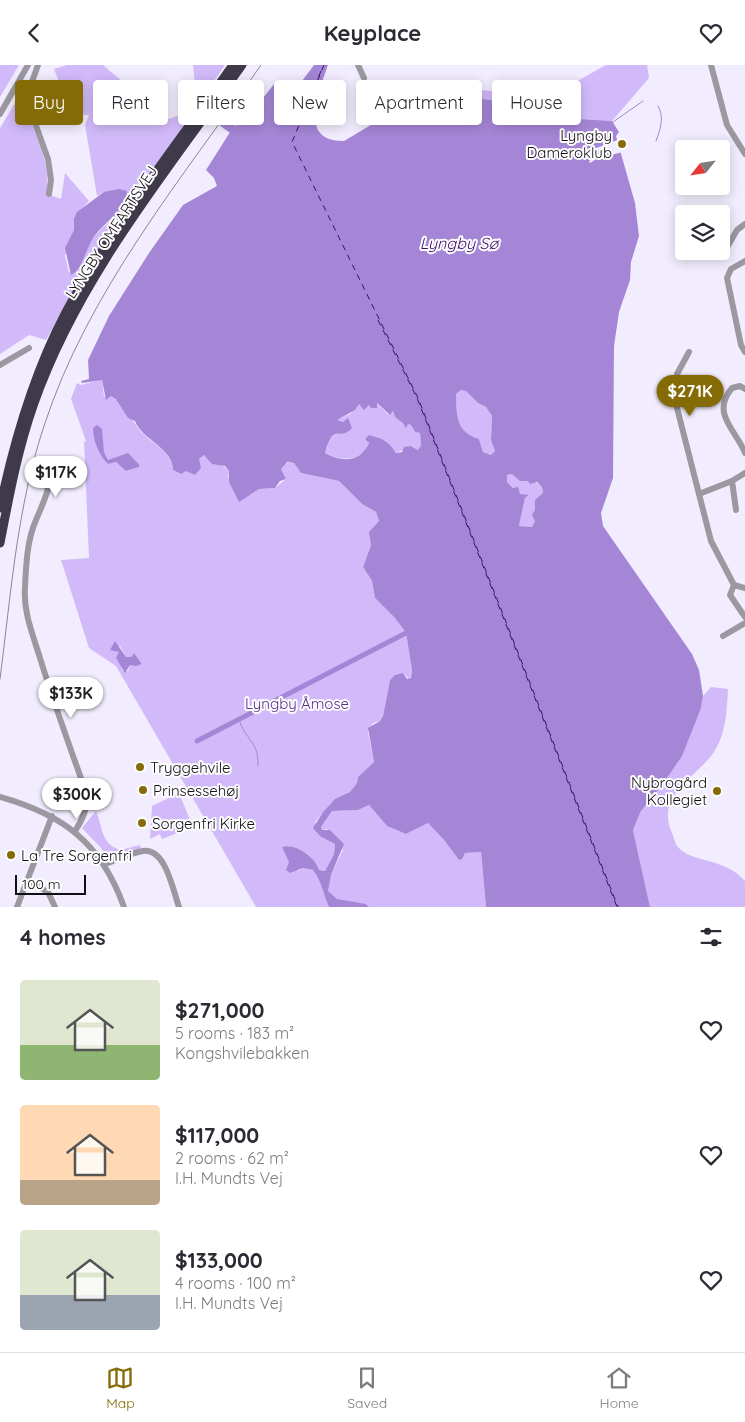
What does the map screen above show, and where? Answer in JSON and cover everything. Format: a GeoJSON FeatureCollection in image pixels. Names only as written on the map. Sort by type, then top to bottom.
{"type":"FeatureCollection","features":[{"type":"Feature","properties":{"kind":"highway","name":"LYNGBY OMFARTSVEJ"},"geometry":{"type":"LineString","coordinates":[[0,508],[15,443],[28,401],[65,314],[119,227],[233,65]]}},
{"type":"Feature","properties":{"kind":"highway","name":"LYNGBY OMFARTSVEJ"},"geometry":{"type":"LineString","coordinates":[[0,543],[21,445],[34,402],[71,318],[125,231],[242,65]]}},
{"type":"Feature","properties":{"kind":"street"},"geometry":{"type":"LineString","coordinates":[[0,114],[28,65]]}},
{"type":"Feature","properties":{"kind":"street"},"geometry":{"type":"LineString","coordinates":[[38,65],[29,90],[31,112],[48,159],[51,179],[49,194]]}},
{"type":"Feature","properties":{"kind":"street"},"geometry":{"type":"LineString","coordinates":[[358,65],[364,78]]}},
{"type":"Feature","properties":{"kind":"street"},"geometry":{"type":"LineString","coordinates":[[711,65],[728,125],[745,155]]}},
{"type":"Feature","properties":{"kind":"street"},"geometry":{"type":"LineString","coordinates":[[730,242],[737,230],[745,224]]}},
{"type":"Feature","properties":{"kind":"street"},"geometry":{"type":"LineString","coordinates":[[745,261],[731,269],[727,278],[745,352]]}},
{"type":"Feature","properties":{"kind":"street"},"geometry":{"type":"LineString","coordinates":[[0,365],[29,348]]}},
{"type":"Feature","properties":{"kind":"street"},"geometry":{"type":"LineString","coordinates":[[689,352],[678,374],[675,392],[699,494],[712,542],[734,585],[745,588]]}},
{"type":"Feature","properties":{"kind":"street"},"geometry":{"type":"LineString","coordinates":[[745,389],[740,386],[732,389],[725,406],[727,425],[740,441],[745,453]]}},
{"type":"Feature","properties":{"kind":"street"},"geometry":{"type":"LineString","coordinates":[[50,469],[50,479],[42,509],[36,519],[29,543],[25,601],[28,619],[58,715],[86,792],[87,804],[85,814],[75,831]]}},
{"type":"Feature","properties":{"kind":"street"},"geometry":{"type":"LineString","coordinates":[[699,494],[732,481],[745,473]]}},
{"type":"Feature","properties":{"kind":"street"},"geometry":{"type":"LineString","coordinates":[[732,481],[736,510]]}},
{"type":"Feature","properties":{"kind":"street"},"geometry":{"type":"LineString","coordinates":[[734,585],[730,595],[745,617]]}},
{"type":"Feature","properties":{"kind":"street"},"geometry":{"type":"LineString","coordinates":[[723,636],[745,623]]}},
{"type":"Feature","properties":{"kind":"street"},"geometry":{"type":"LineString","coordinates":[[0,798],[52,816],[75,831],[105,864],[124,907]]}},
{"type":"Feature","properties":{"kind":"street"},"geometry":{"type":"LineString","coordinates":[[17,907],[52,816]]}},
{"type":"Feature","properties":{"kind":"street"},"geometry":{"type":"LineString","coordinates":[[105,864],[143,851],[154,854],[163,862],[179,907]]}},
{"type":"Feature","properties":{"kind":"street"},"geometry":{"type":"LineString","coordinates":[[27,880],[48,892],[55,907]]}},
{"type":"Feature","properties":{"kind":"green space"},"geometry":{"type":"Polygon","coordinates":[[[0,65],[19,65],[0,97],[0,65]]]}},
{"type":"Feature","properties":{"kind":"green space"},"geometry":{"type":"Polygon","coordinates":[[[67,65],[103,65],[120,80],[93,80],[93,125],[168,125],[168,119],[178,115],[178,125],[184,125],[84,272],[46,340],[29,335],[0,354],[0,128],[15,103],[15,125],[32,125],[42,152],[47,171],[47,194],[61,199],[65,173],[89,201],[74,217],[74,230],[65,256],[69,273],[93,237],[108,223],[126,199],[104,192],[97,196],[85,125],[89,115],[83,115],[83,80],[58,80],[54,69],[67,65]]]}},
{"type":"Feature","properties":{"kind":"green space"},"geometry":{"type":"Polygon","coordinates":[[[193,65],[225,65],[215,80],[195,80],[193,65]]]}},
{"type":"Feature","properties":{"kind":"green space"},"geometry":{"type":"Polygon","coordinates":[[[606,65],[647,65],[649,78],[612,121],[581,119],[581,80],[579,80],[606,65]]]}},
{"type":"Feature","properties":{"kind":"green space"},"geometry":{"type":"Polygon","coordinates":[[[482,90],[492,91],[492,100],[482,99],[482,90]]]}},
{"type":"Feature","properties":{"kind":"green space","name":"Lyngby Åmose"},"geometry":{"type":"Polygon","coordinates":[[[102,380],[104,396],[108,399],[111,395],[119,402],[142,433],[169,457],[173,470],[181,474],[204,455],[227,469],[229,471],[228,477],[250,495],[259,489],[275,488],[286,479],[281,469],[284,463],[294,463],[301,473],[339,481],[362,504],[376,512],[379,521],[370,532],[371,545],[363,567],[372,581],[375,598],[395,618],[406,633],[412,670],[410,680],[403,673],[390,680],[383,716],[380,721],[373,723],[368,732],[374,762],[358,777],[357,783],[350,792],[331,803],[315,822],[321,837],[335,844],[334,854],[325,871],[319,870],[309,855],[297,848],[298,871],[303,868],[313,870],[329,907],[256,907],[116,666],[89,648],[61,560],[89,558],[84,442],[86,441],[71,399],[77,383],[81,385],[102,380]],[[104,452],[108,464],[116,462],[127,471],[139,467],[139,464],[130,456],[124,455],[108,460],[104,452]],[[120,646],[115,649],[119,652],[122,670],[128,671],[130,664],[142,664],[134,653],[131,657],[126,657],[120,646]]]}},
{"type":"Feature","properties":{"kind":"green space"},"geometry":{"type":"Polygon","coordinates":[[[461,390],[466,391],[478,403],[486,407],[492,416],[491,440],[495,451],[491,455],[483,452],[479,439],[465,432],[461,427],[457,416],[456,394],[461,390]]]}},
{"type":"Feature","properties":{"kind":"green space"},"geometry":{"type":"Polygon","coordinates":[[[376,403],[389,415],[393,411],[395,417],[411,425],[415,432],[420,433],[421,445],[418,450],[412,446],[396,453],[385,441],[369,435],[368,444],[360,455],[347,459],[325,453],[332,437],[349,431],[343,422],[336,420],[350,414],[359,404],[367,406],[376,403]]]}},
{"type":"Feature","properties":{"kind":"green space"},"geometry":{"type":"Polygon","coordinates":[[[512,474],[532,481],[542,487],[543,493],[535,501],[535,521],[532,527],[519,526],[525,498],[528,496],[520,494],[507,482],[507,475],[512,474]]]}},
{"type":"Feature","properties":{"kind":"green space"},"geometry":{"type":"Polygon","coordinates":[[[711,687],[728,689],[721,738],[714,752],[673,798],[669,808],[668,820],[676,844],[684,852],[728,868],[745,881],[745,907],[650,907],[633,830],[641,811],[701,708],[703,696],[711,687]]]}},
{"type":"Feature","properties":{"kind":"green space"},"geometry":{"type":"Polygon","coordinates":[[[179,793],[193,827],[162,839],[160,834],[150,839],[152,806],[179,793]]]}},
{"type":"Feature","properties":{"kind":"green space"},"geometry":{"type":"Polygon","coordinates":[[[369,805],[387,826],[406,834],[428,823],[459,860],[465,853],[481,852],[486,907],[369,907],[366,904],[340,900],[331,895],[327,891],[331,875],[343,850],[327,829],[322,830],[321,827],[332,811],[358,810],[369,805]]]}},
{"type":"Feature","properties":{"kind":"green space"},"geometry":{"type":"Polygon","coordinates":[[[96,811],[105,839],[109,843],[120,850],[140,845],[141,848],[109,860],[101,848],[82,828],[96,811]]]}},
{"type":"Feature","properties":{"kind":"water","name":"Lyngby Sø"},"geometry":{"type":"Polygon","coordinates":[[[314,65],[328,65],[323,80],[303,80],[314,65]]]}},
{"type":"Feature","properties":{"kind":"water","name":"Lyngby Sø"},"geometry":{"type":"Polygon","coordinates":[[[274,84],[274,125],[316,125],[320,133],[329,139],[344,141],[371,125],[482,125],[482,99],[492,100],[492,125],[581,125],[581,119],[612,121],[619,132],[616,136],[635,203],[639,236],[631,262],[630,280],[619,312],[614,346],[613,478],[601,513],[603,526],[692,654],[699,670],[703,696],[701,708],[682,756],[641,811],[633,830],[650,907],[486,907],[481,852],[465,853],[462,859],[459,860],[428,823],[406,834],[387,826],[369,805],[358,810],[332,811],[321,827],[322,830],[330,830],[344,844],[331,875],[328,891],[337,899],[366,904],[369,907],[329,907],[313,870],[303,868],[290,873],[286,870],[289,862],[282,847],[287,846],[304,852],[314,860],[319,870],[325,871],[334,854],[335,844],[321,837],[313,828],[323,812],[335,799],[350,792],[357,783],[358,777],[374,762],[368,728],[380,721],[383,716],[390,680],[395,675],[403,673],[407,679],[411,678],[412,670],[406,633],[395,618],[375,598],[372,581],[363,567],[371,545],[369,532],[379,521],[376,512],[362,504],[339,481],[301,473],[294,463],[287,462],[281,469],[286,479],[280,481],[275,488],[259,489],[239,502],[229,482],[229,471],[225,466],[212,464],[204,455],[199,459],[201,468],[195,475],[186,471],[181,474],[173,470],[172,462],[168,456],[143,433],[135,421],[128,418],[116,399],[111,396],[106,400],[102,380],[82,383],[81,381],[89,379],[88,360],[109,316],[149,253],[183,205],[217,186],[214,178],[206,170],[232,129],[236,125],[264,125],[264,97],[274,84]],[[461,390],[456,394],[459,422],[465,432],[479,439],[483,452],[491,455],[495,451],[491,440],[492,416],[486,407],[478,403],[466,391],[461,390]],[[377,403],[377,408],[371,408],[369,405],[364,410],[359,404],[355,410],[337,420],[343,422],[348,418],[352,428],[348,432],[334,435],[328,443],[325,453],[345,459],[356,457],[361,454],[369,443],[365,439],[369,435],[385,441],[396,453],[402,452],[404,447],[411,446],[418,450],[421,445],[420,433],[415,432],[411,425],[408,424],[406,428],[395,417],[393,411],[390,415],[377,403]],[[512,474],[507,475],[507,482],[513,488],[518,487],[520,494],[529,495],[525,498],[519,526],[532,527],[535,521],[532,515],[535,510],[535,500],[543,493],[542,487],[537,482],[530,484],[528,481],[520,481],[512,474]]]}},
{"type":"Feature","properties":{"kind":"water"},"geometry":{"type":"Polygon","coordinates":[[[119,189],[127,191],[123,205],[97,232],[78,269],[71,275],[65,248],[74,230],[74,218],[77,212],[104,192],[119,189]]]}},
{"type":"Feature","properties":{"kind":"water"},"geometry":{"type":"Polygon","coordinates":[[[97,425],[102,429],[104,452],[108,460],[128,453],[139,464],[139,467],[126,471],[116,462],[108,464],[95,443],[93,428],[97,425]]]}},
{"type":"Feature","properties":{"kind":"water"},"geometry":{"type":"Polygon","coordinates":[[[115,641],[126,657],[131,657],[134,653],[142,664],[130,665],[125,673],[116,658],[119,652],[110,650],[115,641]]]}},
{"type":"Feature","properties":{"kind":"pier"},"geometry":{"type":"Polygon","coordinates":[[[620,139],[623,152],[611,155],[609,151],[590,163],[589,161],[605,152],[603,149],[586,152],[620,139]]]}},
{"type":"Feature","properties":{"kind":"waterway"},"geometry":{"type":"LineString","coordinates":[[613,122],[643,101]]}},
{"type":"Feature","properties":{"kind":"waterway"},"geometry":{"type":"LineString","coordinates":[[656,141],[661,119],[658,106]]}},
{"type":"Feature","properties":{"kind":"waterway"},"geometry":{"type":"LineString","coordinates":[[227,125],[232,129]]}},
{"type":"Feature","properties":{"kind":"waterway"},"geometry":{"type":"LineString","coordinates":[[197,741],[406,633]]}},
{"type":"Feature","properties":{"kind":"waterway"},"geometry":{"type":"LineString","coordinates":[[239,719],[254,746],[258,757],[258,766]]}},
{"type":"Feature","properties":{"kind":"ferry route"},"geometry":{"type":"LineString","coordinates":[[324,65],[292,142],[418,398],[618,907]]}},
{"type":"Feature","properties":{"kind":"ferry route"},"geometry":{"type":"LineString","coordinates":[[317,80],[321,71]]}},
{"type":"Feature","properties":{"kind":"ferry route"},"geometry":{"type":"LineString","coordinates":[[378,320],[417,398],[617,907]]}},
{"type":"Feature","properties":{"kind":"tram line"},"geometry":{"type":"LineString","coordinates":[[0,679],[16,551],[27,488],[44,426],[63,376],[85,329],[139,238],[261,65]]}},
{"type":"Feature","properties":{"kind":"place","name":"Lyngby Dameroklub"},"geometry":{"type":"Point","coordinates":[622,144]}},
{"type":"Feature","properties":{"kind":"place","name":"Tryggehvile"},"geometry":{"type":"Point","coordinates":[140,767]}},
{"type":"Feature","properties":{"kind":"place","name":"Prinsessehøj"},"geometry":{"type":"Point","coordinates":[143,790]}},
{"type":"Feature","properties":{"kind":"place","name":"Nybrogård Kollegiet"},"geometry":{"type":"Point","coordinates":[717,791]}},
{"type":"Feature","properties":{"kind":"place","name":"Sorgenfri Kirke"},"geometry":{"type":"Point","coordinates":[142,823]}},
{"type":"Feature","properties":{"kind":"place","name":"La Tre Sorgenfri"},"geometry":{"type":"Point","coordinates":[11,855]}}]}
